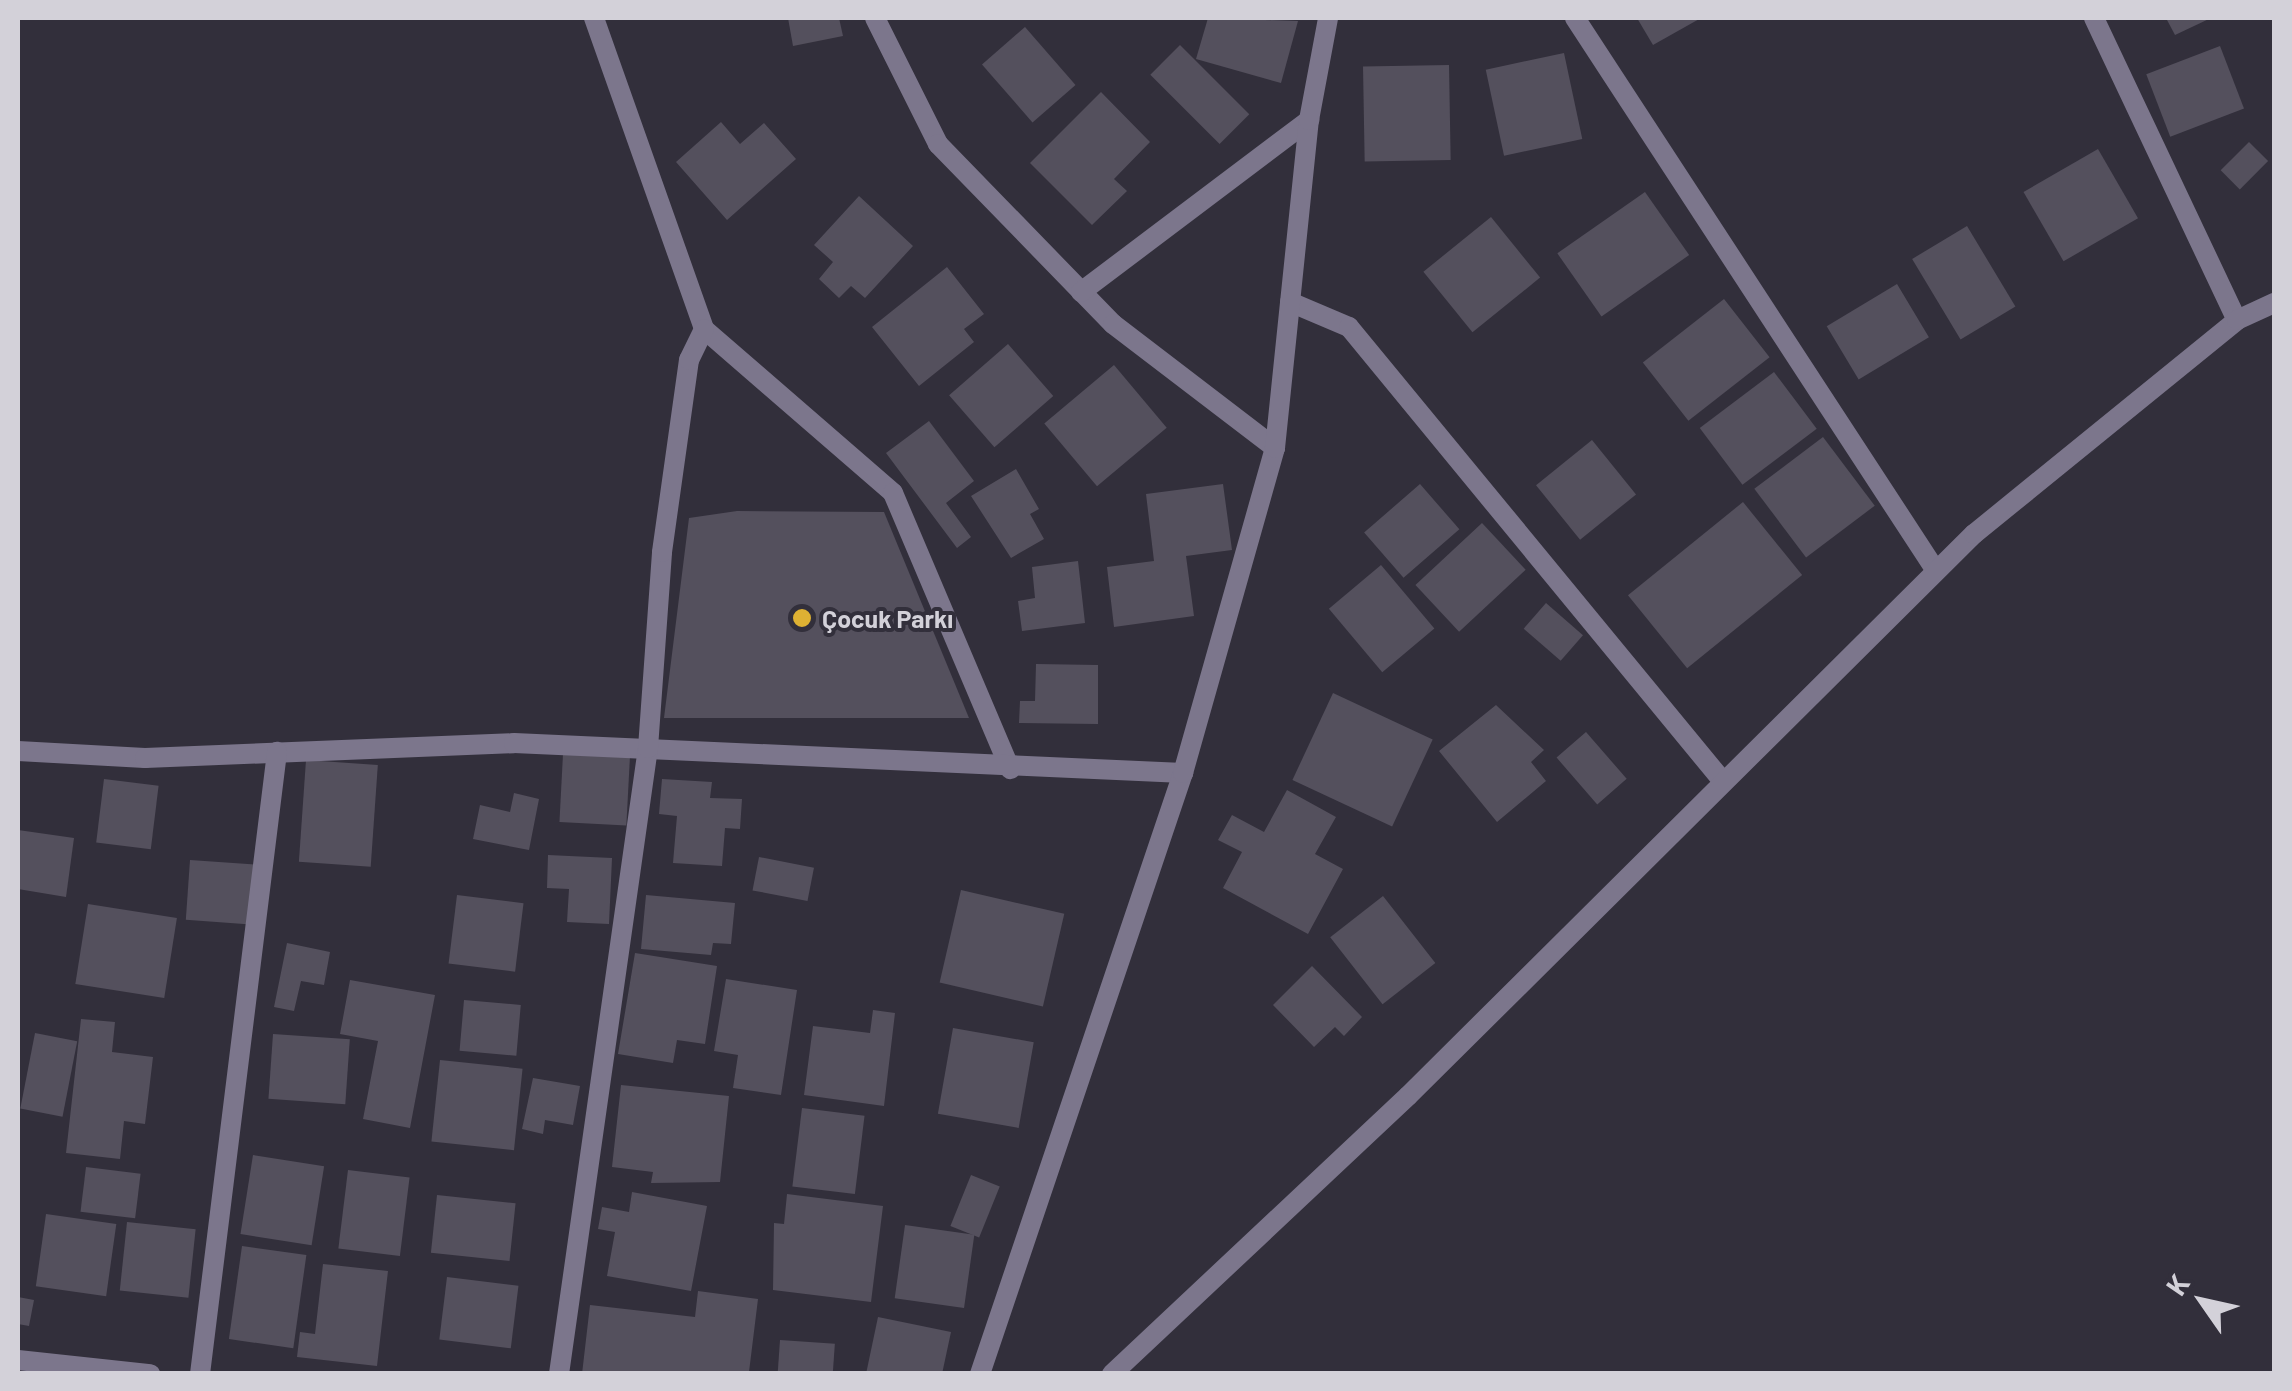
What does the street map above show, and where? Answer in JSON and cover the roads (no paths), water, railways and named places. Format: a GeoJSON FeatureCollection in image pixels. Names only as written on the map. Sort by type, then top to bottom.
{"type":"FeatureCollection","features":[{"type":"Feature","properties":{"kind":"street"},"geometry":{"type":"LineString","coordinates":[[594,18],[704,329],[893,493],[1010,769]]}},
{"type":"Feature","properties":{"kind":"street"},"geometry":{"type":"LineString","coordinates":[[874,18],[938,144],[1113,324],[1274,448]]}},
{"type":"Feature","properties":{"kind":"street"},"geometry":{"type":"LineString","coordinates":[[980,1374],[1182,772],[1274,448],[1309,120],[1328,18]]}},
{"type":"Feature","properties":{"kind":"street"},"geometry":{"type":"LineString","coordinates":[[1575,18],[1936,571]]}},
{"type":"Feature","properties":{"kind":"street"},"geometry":{"type":"LineString","coordinates":[[2094,18],[2237,320]]}},
{"type":"Feature","properties":{"kind":"street"},"geometry":{"type":"LineString","coordinates":[[1082,292],[1309,120]]}},
{"type":"Feature","properties":{"kind":"street"},"geometry":{"type":"LineString","coordinates":[[1290,302],[1349,327],[1721,779]]}},
{"type":"Feature","properties":{"kind":"street"},"geometry":{"type":"LineString","coordinates":[[1112,1374],[1408,1096],[1721,779],[1936,571],[2237,320],[2274,303]]}},
{"type":"Feature","properties":{"kind":"street"},"geometry":{"type":"LineString","coordinates":[[559,1374],[648,748],[662,552],[690,360],[704,329]]}},
{"type":"Feature","properties":{"kind":"street"},"geometry":{"type":"LineString","coordinates":[[18,751],[145,758],[514,743],[1010,769],[1182,772]]}},
{"type":"Feature","properties":{"kind":"street"},"geometry":{"type":"LineString","coordinates":[[200,1374],[277,752]]}},
{"type":"Feature","properties":{"kind":"street"},"geometry":{"type":"LineString","coordinates":[[18,1360],[150,1374]]}},
{"type":"Feature","properties":{"kind":"place","name":"Çocuk Parkı"},"geometry":{"type":"Point","coordinates":[802,618]}}]}
